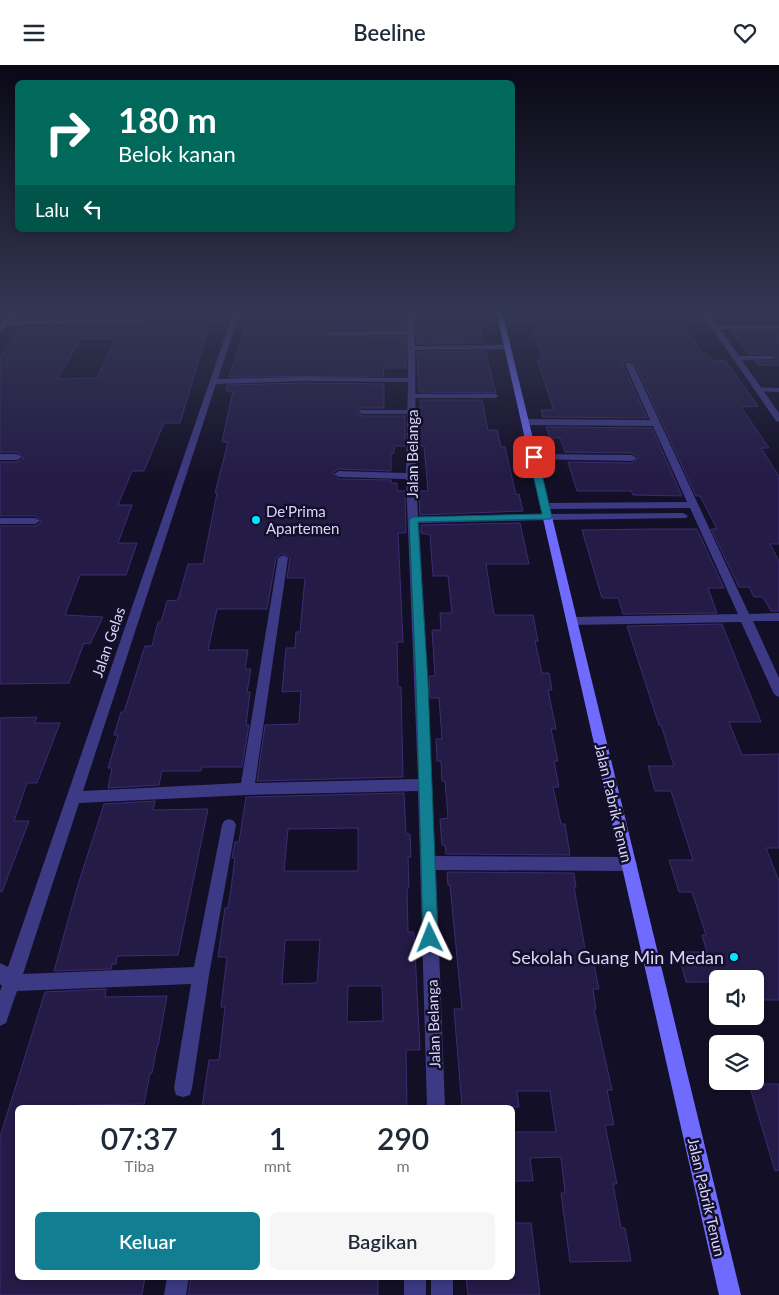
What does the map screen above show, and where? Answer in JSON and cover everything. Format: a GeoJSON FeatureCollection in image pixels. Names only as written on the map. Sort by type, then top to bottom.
{"type":"FeatureCollection","features":[{"type":"Feature","properties":{"kind":"street","name":"Jalan Gelas"},"geometry":{"type":"LineString","coordinates":[[0,1017],[5,977],[74,797],[218,368]]}},
{"type":"Feature","properties":{"kind":"street","name":"Jalan Belanga"},"geometry":{"type":"LineString","coordinates":[[411,368],[411,476],[425,785],[436,1105]]}},
{"type":"Feature","properties":{"kind":"street","name":"Jalan Pabrik Tenun"},"geometry":{"type":"LineString","coordinates":[[513,368],[730,1295]]}},
{"type":"Feature","properties":{"kind":"street"},"geometry":{"type":"LineString","coordinates":[[631,368],[779,692]]}},
{"type":"Feature","properties":{"kind":"street"},"geometry":{"type":"LineString","coordinates":[[745,368],[779,419]]}},
{"type":"Feature","properties":{"kind":"street"},"geometry":{"type":"LineString","coordinates":[[213,382],[304,379],[412,380]]}},
{"type":"Feature","properties":{"kind":"street"},"geometry":{"type":"LineString","coordinates":[[525,422],[656,423]]}},
{"type":"Feature","properties":{"kind":"street"},"geometry":{"type":"LineString","coordinates":[[0,457],[17,457]]}},
{"type":"Feature","properties":{"kind":"street"},"geometry":{"type":"LineString","coordinates":[[534,457],[632,458]]}},
{"type":"Feature","properties":{"kind":"street"},"geometry":{"type":"LineString","coordinates":[[339,474],[411,476]]}},
{"type":"Feature","properties":{"kind":"street"},"geometry":{"type":"LineString","coordinates":[[413,520],[546,511],[694,505]]}},
{"type":"Feature","properties":{"kind":"street"},"geometry":{"type":"LineString","coordinates":[[0,521],[35,521]]}},
{"type":"Feature","properties":{"kind":"street"},"geometry":{"type":"LineString","coordinates":[[247,789],[283,558]]}},
{"type":"Feature","properties":{"kind":"street"},"geometry":{"type":"LineString","coordinates":[[572,621],[779,617]]}},
{"type":"Feature","properties":{"kind":"street"},"geometry":{"type":"LineString","coordinates":[[74,797],[247,789],[425,785]]}},
{"type":"Feature","properties":{"kind":"street"},"geometry":{"type":"LineString","coordinates":[[183,1088],[201,975],[229,825]]}},
{"type":"Feature","properties":{"kind":"street"},"geometry":{"type":"LineString","coordinates":[[428,863],[629,864]]}},
{"type":"Feature","properties":{"kind":"street"},"geometry":{"type":"LineString","coordinates":[[5,977],[201,975]]}},
{"type":"Feature","properties":{"kind":"street"},"geometry":{"type":"LineString","coordinates":[[175,1295],[178,1280]]}},
{"type":"Feature","properties":{"kind":"street"},"geometry":{"type":"LineString","coordinates":[[415,1280],[415,1295]]}},
{"type":"Feature","properties":{"kind":"street"},"geometry":{"type":"LineString","coordinates":[[442,1280],[442,1295]]}},
{"type":"Feature","properties":{"kind":"lane"},"geometry":{"type":"LineString","coordinates":[[758,389],[779,390]]}},
{"type":"Feature","properties":{"kind":"lane"},"geometry":{"type":"LineString","coordinates":[[412,395],[495,396]]}},
{"type":"Feature","properties":{"kind":"lane"},"geometry":{"type":"LineString","coordinates":[[363,412],[412,412]]}},
{"type":"Feature","properties":{"kind":"lane"},"geometry":{"type":"LineString","coordinates":[[546,511],[683,516]]}},
{"type":"Feature","properties":{"kind":"building"},"geometry":{"type":"Polygon","coordinates":[[[0,368],[63,368],[57,379],[97,378],[101,368],[196,368],[180,423],[164,423],[144,471],[132,471],[118,505],[132,505],[118,543],[137,543],[126,575],[80,575],[65,615],[103,617],[90,644],[84,643],[69,683],[0,684],[0,526],[35,526],[42,522],[35,516],[0,516],[0,462],[17,462],[24,458],[17,452],[0,452],[0,368]]]}},
{"type":"Feature","properties":{"kind":"building"},"geometry":{"type":"Polygon","coordinates":[[[232,368],[383,368],[384,376],[229,377],[232,368]]]}},
{"type":"Feature","properties":{"kind":"building"},"geometry":{"type":"Polygon","coordinates":[[[418,368],[490,368],[496,393],[419,392],[418,368]]]}},
{"type":"Feature","properties":{"kind":"building"},"geometry":{"type":"Polygon","coordinates":[[[540,368],[625,368],[647,418],[543,417],[541,410],[554,410],[540,368]]]}},
{"type":"Feature","properties":{"kind":"building"},"geometry":{"type":"Polygon","coordinates":[[[637,368],[731,368],[758,406],[741,407],[769,448],[761,448],[779,476],[779,544],[770,544],[779,561],[779,611],[771,611],[763,597],[754,597],[749,587],[739,587],[711,529],[717,529],[700,496],[696,496],[637,368]]]}},
{"type":"Feature","properties":{"kind":"building"},"geometry":{"type":"Polygon","coordinates":[[[304,383],[384,384],[384,408],[360,408],[357,413],[363,416],[405,416],[405,446],[394,446],[394,453],[391,454],[391,471],[339,469],[332,473],[339,479],[391,480],[391,483],[397,483],[397,491],[405,491],[406,533],[398,533],[403,642],[397,642],[398,687],[401,687],[403,777],[257,781],[265,725],[299,724],[301,691],[282,692],[286,648],[295,648],[296,632],[300,632],[305,578],[287,578],[290,558],[282,553],[276,558],[267,609],[217,609],[208,650],[248,650],[245,669],[251,669],[247,692],[250,692],[246,725],[249,725],[242,767],[202,767],[201,771],[162,771],[159,785],[108,788],[112,768],[108,768],[118,735],[114,735],[121,712],[124,712],[145,646],[152,646],[158,622],[161,622],[167,601],[178,600],[188,564],[203,564],[217,493],[215,493],[228,442],[222,442],[233,391],[226,391],[227,385],[304,383]]]}},
{"type":"Feature","properties":{"kind":"building"},"geometry":{"type":"Polygon","coordinates":[[[420,400],[482,400],[488,430],[497,430],[501,447],[505,447],[516,495],[519,494],[523,511],[420,515],[419,491],[428,491],[424,446],[418,446],[417,408],[421,408],[420,400]]]}},
{"type":"Feature","properties":{"kind":"building"},"geometry":{"type":"Polygon","coordinates":[[[546,427],[652,428],[682,496],[633,495],[631,491],[577,491],[568,462],[632,463],[639,457],[632,453],[565,452],[560,438],[550,438],[546,427]]]}},
{"type":"Feature","properties":{"kind":"building"},"geometry":{"type":"Polygon","coordinates":[[[520,523],[529,564],[486,564],[494,615],[533,615],[538,641],[535,641],[542,673],[549,673],[552,690],[548,690],[556,729],[551,729],[558,761],[554,761],[559,787],[553,787],[561,824],[565,824],[570,855],[446,854],[445,845],[442,845],[440,819],[448,818],[445,781],[442,781],[441,761],[437,761],[436,739],[442,739],[439,698],[430,698],[429,676],[435,676],[432,630],[441,630],[440,613],[452,613],[448,576],[433,576],[430,535],[421,533],[421,525],[520,523]]]}},
{"type":"Feature","properties":{"kind":"building"},"geometry":{"type":"Polygon","coordinates":[[[697,529],[724,588],[708,588],[717,613],[623,614],[618,598],[602,598],[582,530],[697,529]]]}},
{"type":"Feature","properties":{"kind":"building"},"geometry":{"type":"Polygon","coordinates":[[[722,624],[761,722],[729,722],[742,755],[779,754],[779,848],[766,848],[779,881],[779,1000],[764,1000],[764,970],[709,970],[709,982],[686,982],[678,952],[707,952],[702,935],[706,935],[692,892],[679,892],[669,860],[693,860],[671,791],[655,791],[648,766],[674,766],[627,626],[722,624]]]}},
{"type":"Feature","properties":{"kind":"building"},"geometry":{"type":"Polygon","coordinates":[[[37,717],[34,723],[60,723],[37,783],[27,783],[14,821],[29,821],[2,892],[0,891],[0,718],[37,717]]]}},
{"type":"Feature","properties":{"kind":"building"},"geometry":{"type":"Polygon","coordinates":[[[404,793],[406,834],[410,834],[411,857],[408,857],[408,932],[414,932],[420,1050],[406,1050],[407,1105],[202,1105],[209,1060],[219,1060],[225,1007],[221,1007],[227,957],[218,957],[225,908],[228,908],[231,889],[235,858],[232,858],[235,842],[239,842],[246,797],[404,793]],[[358,828],[288,829],[284,871],[358,871],[358,828]],[[285,940],[282,984],[317,983],[320,940],[285,940]],[[348,986],[347,1022],[383,1021],[382,986],[348,986]]]}},
{"type":"Feature","properties":{"kind":"building"},"geometry":{"type":"Polygon","coordinates":[[[155,801],[153,810],[208,809],[178,955],[117,956],[116,964],[112,964],[111,969],[54,971],[77,888],[104,804],[155,801]]]}},
{"type":"Feature","properties":{"kind":"building"},"geometry":{"type":"Polygon","coordinates":[[[447,872],[574,873],[576,887],[574,887],[587,960],[593,960],[599,989],[593,989],[596,1009],[594,1009],[612,1090],[607,1090],[614,1125],[605,1125],[617,1184],[613,1184],[621,1228],[625,1228],[631,1261],[570,1262],[561,1193],[565,1193],[561,1157],[530,1158],[533,1181],[515,1181],[515,1132],[556,1132],[550,1091],[517,1091],[519,1107],[515,1107],[515,1105],[462,1105],[454,1009],[462,1009],[450,885],[448,885],[447,872]]]}},
{"type":"Feature","properties":{"kind":"building"},"geometry":{"type":"Polygon","coordinates":[[[106,989],[105,997],[167,996],[158,1046],[144,1104],[15,1105],[15,1280],[144,1280],[142,1295],[0,1295],[0,1137],[45,992],[106,989]]]}},
{"type":"Feature","properties":{"kind":"building"},"geometry":{"type":"Polygon","coordinates":[[[764,1084],[779,1084],[779,1170],[775,1171],[751,1090],[764,1090],[764,1084]]]}},
{"type":"Feature","properties":{"kind":"building"},"geometry":{"type":"Polygon","coordinates":[[[515,1223],[531,1223],[540,1295],[468,1295],[466,1280],[515,1280],[515,1223]]]}},
{"type":"Feature","properties":{"kind":"building"},"geometry":{"type":"Polygon","coordinates":[[[190,1280],[378,1280],[378,1295],[188,1295],[190,1280]]]}},
{"type":"Feature","properties":{"kind":"place","name":"De'Prima Apartemen"},"geometry":{"type":"Point","coordinates":[256,520]}},
{"type":"Feature","properties":{"kind":"place","name":"Sekolah Guang Min Medan"},"geometry":{"type":"Point","coordinates":[734,957]}},
{"type":"Feature","properties":{"kind":"route"},"geometry":{"type":"LineString","coordinates":[[430,938],[422,683],[413,520],[548,517],[534,457]]}}]}
